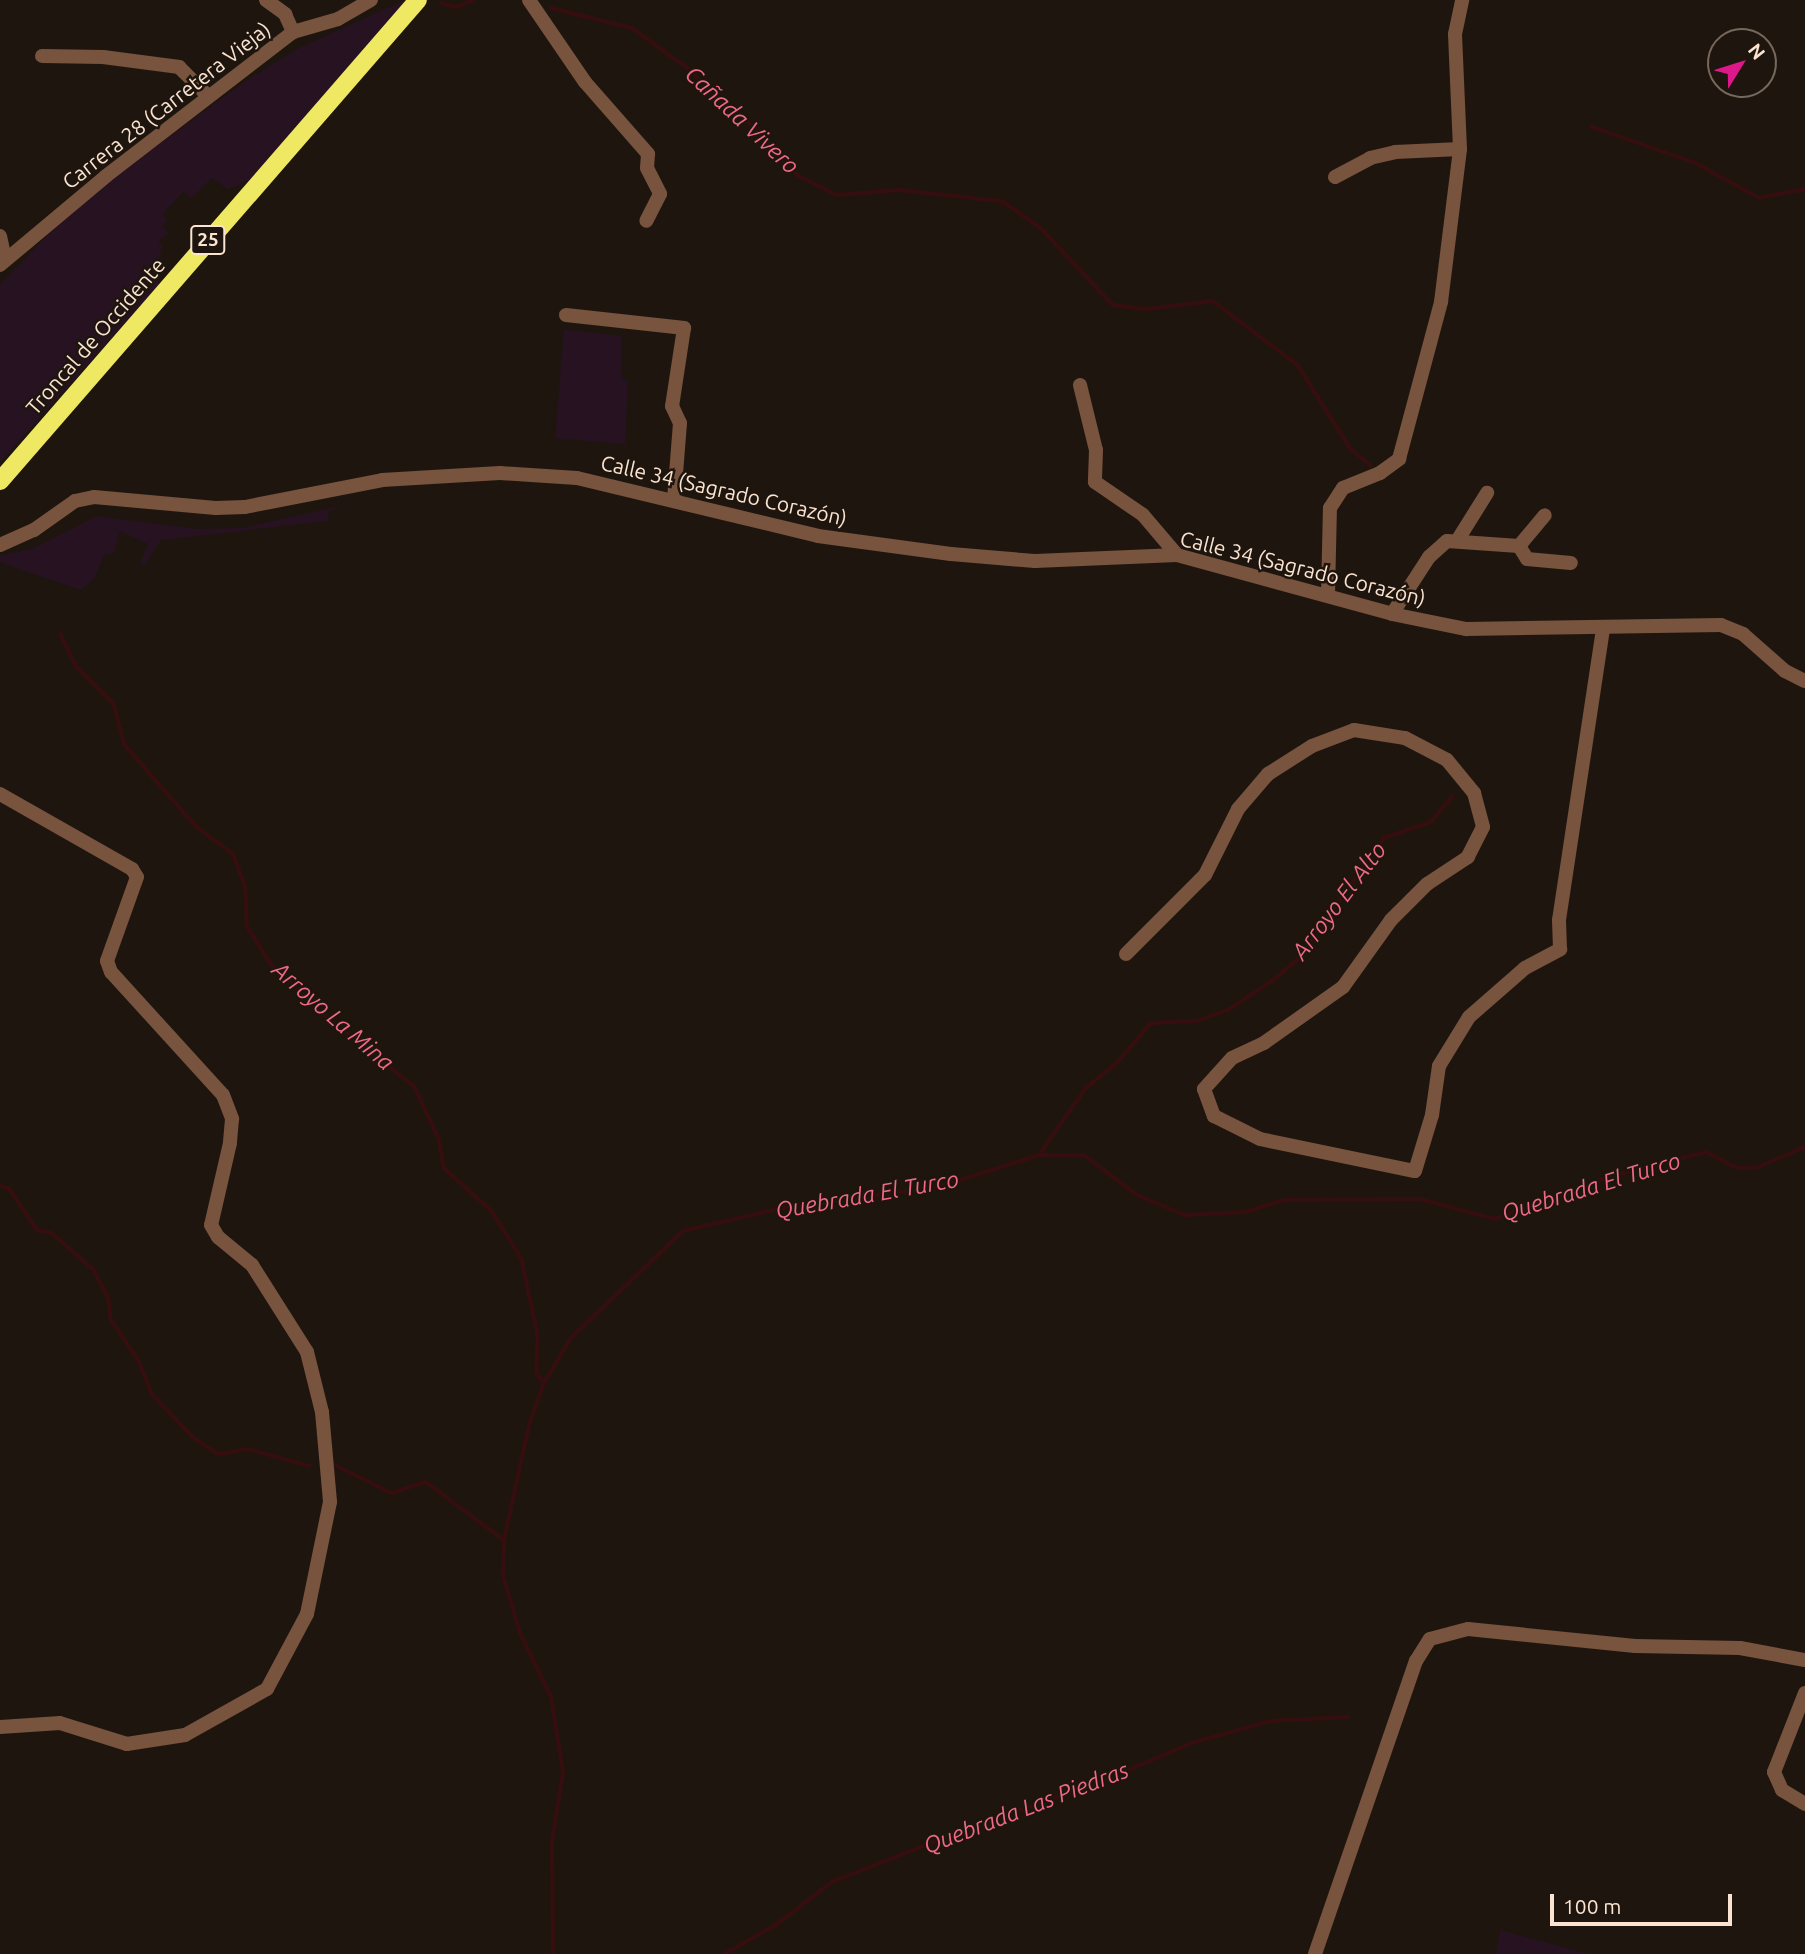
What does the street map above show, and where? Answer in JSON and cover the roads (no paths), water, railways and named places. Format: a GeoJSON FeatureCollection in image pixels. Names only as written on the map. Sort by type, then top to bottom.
{"type":"FeatureCollection","features":[{"type":"Feature","properties":{"kind":"main road","name":"Troncal de Occidente"},"geometry":{"type":"LineString","coordinates":[[0,481],[418,0]]}},
{"type":"Feature","properties":{"kind":"street"},"geometry":{"type":"LineString","coordinates":[[266,0],[285,14],[293,32]]}},
{"type":"Feature","properties":{"kind":"street","name":"Carrera 28 (Carretera Vieja)"},"geometry":{"type":"LineString","coordinates":[[3,262],[208,96],[293,32],[338,19],[371,0]]}},
{"type":"Feature","properties":{"kind":"street"},"geometry":{"type":"LineString","coordinates":[[529,0],[585,82],[648,154],[647,168],[660,194],[646,221]]}},
{"type":"Feature","properties":{"kind":"street"},"geometry":{"type":"LineString","coordinates":[[1328,594],[1330,508],[1343,488],[1380,474],[1399,459],[1407,440],[1446,282],[1460,149],[1455,34],[1462,0]]}},
{"type":"Feature","properties":{"kind":"street"},"geometry":{"type":"LineString","coordinates":[[42,55],[103,57],[179,67],[208,96]]}},
{"type":"Feature","properties":{"kind":"street"},"geometry":{"type":"LineString","coordinates":[[1335,177],[1370,158],[1395,152],[1460,149]]}},
{"type":"Feature","properties":{"kind":"street"},"geometry":{"type":"LineString","coordinates":[[0,236],[3,262]]}},
{"type":"Feature","properties":{"kind":"street"},"geometry":{"type":"LineString","coordinates":[[566,315],[684,328],[672,406],[680,423],[674,499]]}},
{"type":"Feature","properties":{"kind":"street"},"geometry":{"type":"LineString","coordinates":[[1080,385],[1096,450],[1095,482],[1143,515],[1177,555]]}},
{"type":"Feature","properties":{"kind":"street","name":"Calle 34 (Sagrado Corazón)"},"geometry":{"type":"LineString","coordinates":[[0,545],[34,530],[75,501],[94,496],[216,508],[245,507],[382,480],[464,472],[577,478],[674,499],[817,536],[951,554],[1035,561],[1177,555],[1328,594],[1392,614],[1466,629],[1721,625],[1743,634],[1785,671],[1805,681]]}},
{"type":"Feature","properties":{"kind":"street"},"geometry":{"type":"LineString","coordinates":[[1457,541],[1487,493]]}},
{"type":"Feature","properties":{"kind":"street"},"geometry":{"type":"LineString","coordinates":[[1519,546],[1545,515]]}},
{"type":"Feature","properties":{"kind":"street"},"geometry":{"type":"LineString","coordinates":[[1392,614],[1429,557],[1447,541],[1519,546]]}},
{"type":"Feature","properties":{"kind":"street"},"geometry":{"type":"LineString","coordinates":[[1519,546],[1527,559],[1571,563]]}},
{"type":"Feature","properties":{"kind":"street"},"geometry":{"type":"LineString","coordinates":[[1126,954],[1205,875],[1238,809],[1268,774],[1312,746],[1354,730],[1405,738],[1447,760],[1474,793],[1483,827],[1468,857],[1427,884],[1391,920],[1343,987],[1264,1043],[1232,1058],[1204,1088],[1214,1116],[1260,1139],[1415,1171],[1432,1115],[1439,1066],[1469,1017],[1525,968],[1560,948],[1559,920],[1603,628]]}},
{"type":"Feature","properties":{"kind":"street"},"geometry":{"type":"LineString","coordinates":[[0,794],[132,869],[137,877],[107,961],[111,972],[223,1095],[232,1119],[230,1143],[211,1225],[218,1237],[252,1265],[307,1352],[322,1412],[330,1502],[307,1614],[267,1689],[185,1735],[127,1744],[60,1723],[0,1727]]}},
{"type":"Feature","properties":{"kind":"street"},"geometry":{"type":"LineString","coordinates":[[1315,1954],[1416,1661],[1430,1639],[1468,1629],[1635,1646],[1740,1648],[1805,1660]]}},
{"type":"Feature","properties":{"kind":"street"},"geometry":{"type":"LineString","coordinates":[[1805,1693],[1774,1772],[1782,1790],[1805,1804]]}},
{"type":"Feature","properties":{"kind":"waterway"},"geometry":{"type":"LineString","coordinates":[[442,3],[456,7],[473,0]]}},
{"type":"Feature","properties":{"kind":"waterway","name":"Cañada Vivero"},"geometry":{"type":"LineString","coordinates":[[551,8],[632,28],[693,72],[714,98],[759,130],[778,157],[799,176],[837,195],[900,190],[1002,201],[1041,228],[1113,305],[1147,309],[1213,301],[1298,365],[1351,449],[1371,466]]}},
{"type":"Feature","properties":{"kind":"waterway"},"geometry":{"type":"LineString","coordinates":[[1592,127],[1698,164],[1759,198],[1805,189]]}},
{"type":"Feature","properties":{"kind":"waterway","name":"Arroyo La Mina"},"geometry":{"type":"LineString","coordinates":[[61,634],[76,666],[114,704],[125,745],[196,826],[234,855],[246,888],[247,926],[271,964],[329,1019],[415,1087],[439,1139],[444,1168],[492,1211],[522,1259],[538,1336],[537,1373],[544,1383]]}},
{"type":"Feature","properties":{"kind":"waterway","name":"Arroyo El Alto"},"geometry":{"type":"LineString","coordinates":[[1039,1155],[1086,1088],[1117,1063],[1151,1023],[1196,1021],[1228,1010],[1275,979],[1299,958],[1384,838],[1431,822],[1452,797]]}},
{"type":"Feature","properties":{"kind":"waterway","name":"Quebrada El Turco"},"geometry":{"type":"LineString","coordinates":[[553,1954],[552,1841],[563,1772],[551,1697],[520,1633],[503,1576],[504,1540],[529,1425],[544,1383],[571,1338],[683,1231],[787,1207],[939,1187],[1039,1155],[1084,1155],[1137,1195],[1185,1215],[1245,1212],[1285,1200],[1420,1199],[1495,1219],[1608,1177],[1706,1152],[1737,1168],[1756,1168],[1805,1147]]}},
{"type":"Feature","properties":{"kind":"waterway"},"geometry":{"type":"LineString","coordinates":[[0,1186],[9,1188],[37,1230],[52,1233],[94,1270],[109,1300],[111,1319],[138,1359],[152,1394],[194,1438],[219,1454],[248,1449],[310,1466]]}},
{"type":"Feature","properties":{"kind":"waterway"},"geometry":{"type":"LineString","coordinates":[[335,1465],[392,1493],[426,1482],[504,1540]]}},
{"type":"Feature","properties":{"kind":"waterway","name":"Quebrada Las Piedras"},"geometry":{"type":"LineString","coordinates":[[724,1954],[776,1925],[832,1882],[993,1819],[1088,1787],[1192,1743],[1270,1721],[1348,1717]]}}]}
